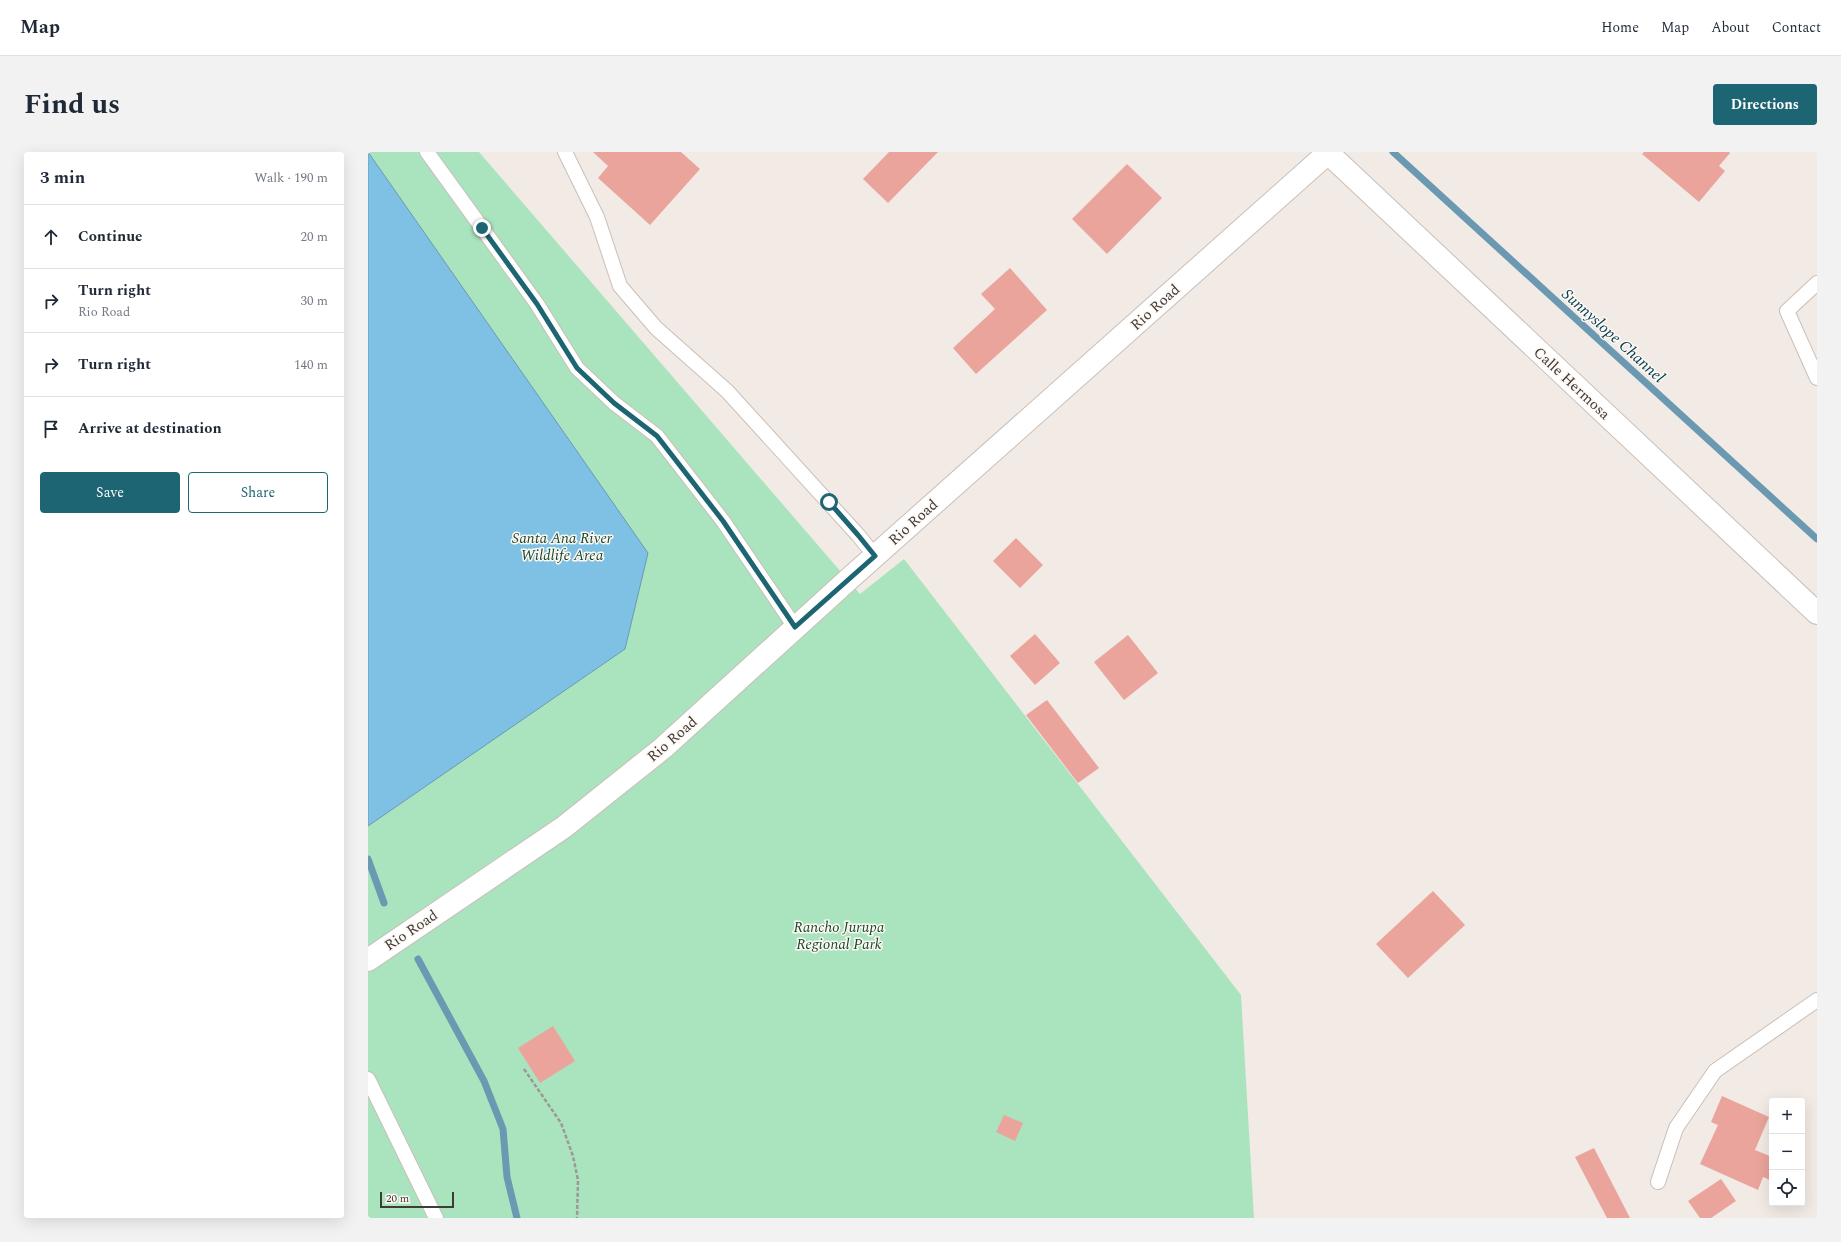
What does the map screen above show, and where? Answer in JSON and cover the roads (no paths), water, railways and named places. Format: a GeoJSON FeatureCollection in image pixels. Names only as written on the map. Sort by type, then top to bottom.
{"type":"FeatureCollection","features":[{"type":"Feature","properties":{"kind":"street","name":"Rio Road"},"geometry":{"type":"LineString","coordinates":[[368,960],[564,827],[663,748],[795,627],[1328,152]]}},
{"type":"Feature","properties":{"kind":"street","name":"Calle Hermosa"},"geometry":{"type":"LineString","coordinates":[[1328,152],[1817,613]]}},
{"type":"Feature","properties":{"kind":"lane"},"geometry":{"type":"LineString","coordinates":[[427,152],[537,304],[577,368],[614,403],[657,436],[723,521],[795,627]]}},
{"type":"Feature","properties":{"kind":"lane"},"geometry":{"type":"LineString","coordinates":[[565,152],[597,217],[620,286],[656,328],[727,391],[853,529],[875,556]]}},
{"type":"Feature","properties":{"kind":"lane"},"geometry":{"type":"LineString","coordinates":[[1817,283],[1787,311],[1817,378]]}},
{"type":"Feature","properties":{"kind":"lane"},"geometry":{"type":"LineString","coordinates":[[1658,1182],[1676,1128],[1715,1071],[1817,1000]]}},
{"type":"Feature","properties":{"kind":"lane"},"geometry":{"type":"LineString","coordinates":[[368,1080],[436,1218]]}},
{"type":"Feature","properties":{"kind":"water"},"geometry":{"type":"Polygon","coordinates":[[[368,152],[648,553],[625,649],[368,826],[368,152]]]}},
{"type":"Feature","properties":{"kind":"waterway","name":"Sunnyslope Channel"},"geometry":{"type":"LineString","coordinates":[[1393,152],[1817,539]]}},
{"type":"Feature","properties":{"kind":"waterway"},"geometry":{"type":"LineString","coordinates":[[368,859],[384,903]]}},
{"type":"Feature","properties":{"kind":"waterway"},"geometry":{"type":"LineString","coordinates":[[418,959],[484,1081],[503,1129],[507,1177],[517,1218]]}},
{"type":"Feature","properties":{"kind":"park label","name":"Santa Ana River Wildlife Area"},"geometry":{"type":"Point","coordinates":[562,546]}},
{"type":"Feature","properties":{"kind":"park label","name":"Rancho Jurupa Regional Park"},"geometry":{"type":"Point","coordinates":[839,936]}}]}
